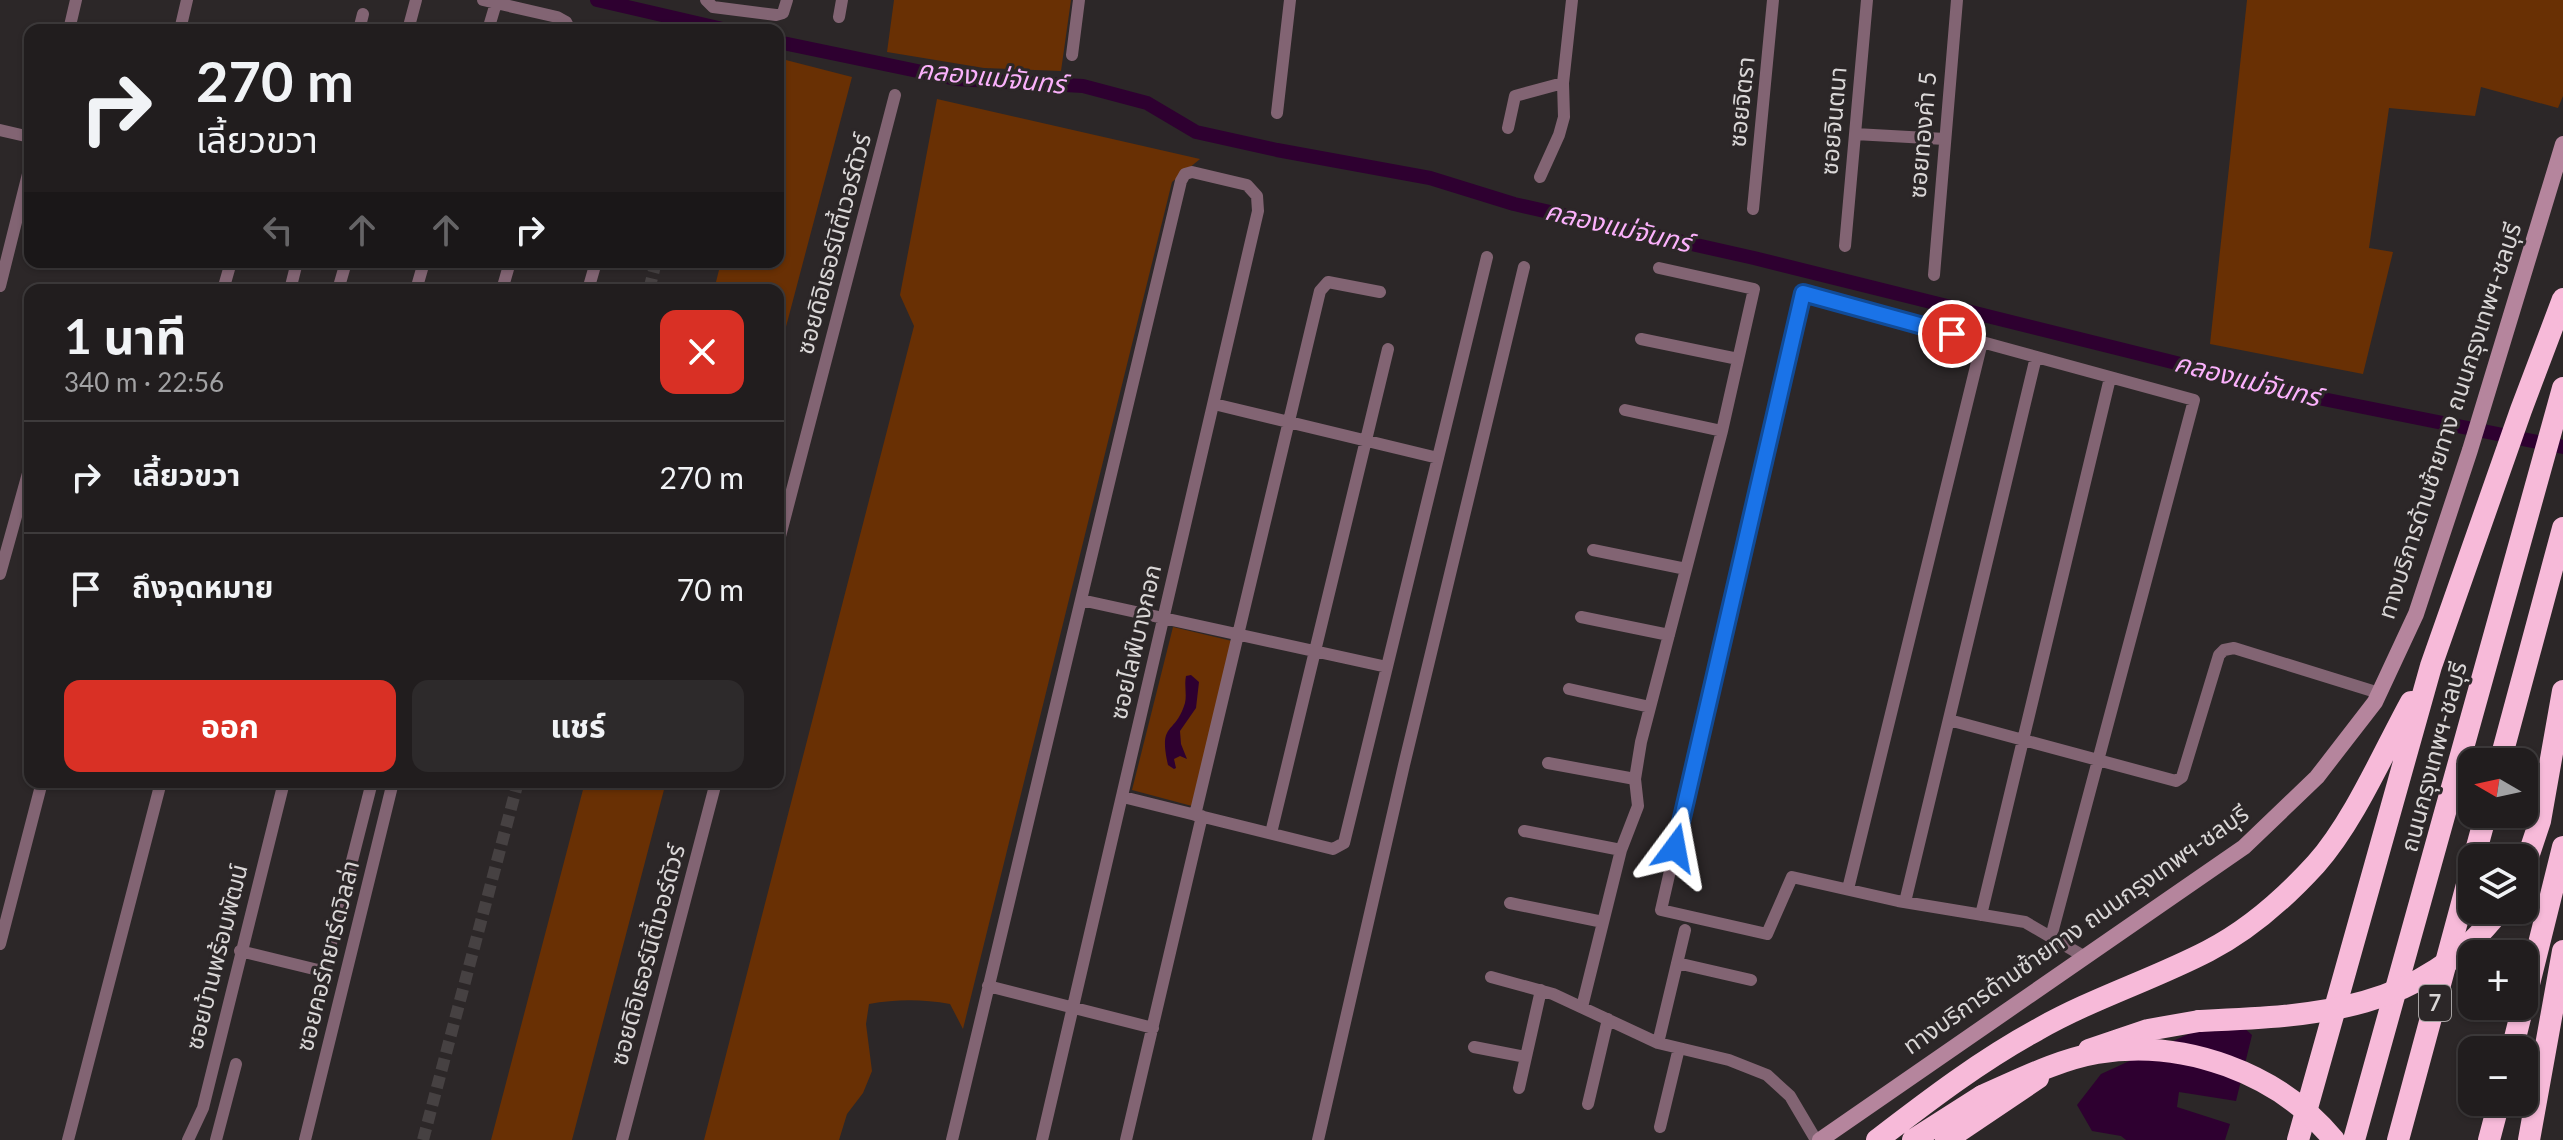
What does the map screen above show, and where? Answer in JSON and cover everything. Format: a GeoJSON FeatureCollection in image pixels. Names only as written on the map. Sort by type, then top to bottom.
{"type":"FeatureCollection","features":[{"type":"Feature","properties":{"kind":"highway"},"geometry":{"type":"LineString","coordinates":[[2298,1140],[2431,666],[2563,299]]}},
{"type":"Feature","properties":{"kind":"highway","name":"ถนนกรุงเทพฯ-ชลบุรี"},"geometry":{"type":"LineString","coordinates":[[2354,1140],[2563,388]]}},
{"type":"Feature","properties":{"kind":"highway"},"geometry":{"type":"LineString","coordinates":[[2504,748],[2563,528]]}},
{"type":"Feature","properties":{"kind":"highway"},"geometry":{"type":"LineString","coordinates":[[1877,1140],[1964,1075],[2038,1029],[2208,951],[2247,928],[2276,904],[2317,863],[2340,832],[2431,666]]}},
{"type":"Feature","properties":{"kind":"highway"},"geometry":{"type":"LineString","coordinates":[[2532,844],[2550,772],[2563,691]]}},
{"type":"Feature","properties":{"kind":"highway"},"geometry":{"type":"LineString","coordinates":[[2538,948],[2563,847]]}},
{"type":"Feature","properties":{"kind":"highway","name":"7"},"geometry":{"type":"LineString","coordinates":[[2398,1140],[2458,918]]}},
{"type":"Feature","properties":{"kind":"highway"},"geometry":{"type":"LineString","coordinates":[[1946,1140],[2057,1065],[2086,1051],[2172,1024],[2310,1015],[2349,1008],[2381,997],[2437,967],[2489,924]]}},
{"type":"Feature","properties":{"kind":"highway"},"geometry":{"type":"LineString","coordinates":[[2529,1140],[2563,951]]}},
{"type":"Feature","properties":{"kind":"highway"},"geometry":{"type":"LineString","coordinates":[[1913,1140],[1982,1096],[2046,1069],[2095,1053],[2137,1049],[2186,1054],[2235,1069],[2278,1090],[2317,1120],[2334,1140]]}},
{"type":"Feature","properties":{"kind":"highway"},"geometry":{"type":"LineString","coordinates":[[2489,1140],[2495,1116]]}},
{"type":"Feature","properties":{"kind":"main road","name":"ทางบริการด้านซ้ายทาง ถนนกรุงเทพฯ-ชลบุรี"},"geometry":{"type":"LineString","coordinates":[[1818,1140],[2244,847],[2317,777],[2379,693],[2416,614],[2470,450],[2563,144]]}},
{"type":"Feature","properties":{"kind":"street"},"geometry":{"type":"LineString","coordinates":[[70,24],[76,0]]}},
{"type":"Feature","properties":{"kind":"street"},"geometry":{"type":"LineString","coordinates":[[181,24],[187,0]]}},
{"type":"Feature","properties":{"kind":"street"},"geometry":{"type":"LineString","coordinates":[[410,24],[416,0]]}},
{"type":"Feature","properties":{"kind":"street"},"geometry":{"type":"LineString","coordinates":[[706,0],[713,7],[776,15],[783,13],[787,0]]}},
{"type":"Feature","properties":{"kind":"street"},"geometry":{"type":"LineString","coordinates":[[839,17],[842,0]]}},
{"type":"Feature","properties":{"kind":"street"},"geometry":{"type":"LineString","coordinates":[[1072,55],[1079,0]]}},
{"type":"Feature","properties":{"kind":"street"},"geometry":{"type":"LineString","coordinates":[[1277,113],[1290,0]]}},
{"type":"Feature","properties":{"kind":"street"},"geometry":{"type":"LineString","coordinates":[[1540,177],[1564,117],[1563,83],[1572,0]]}},
{"type":"Feature","properties":{"kind":"street","name":"ซอยจิตรา"},"geometry":{"type":"LineString","coordinates":[[1753,209],[1773,0]]}},
{"type":"Feature","properties":{"kind":"street","name":"ซอยจินตนา"},"geometry":{"type":"LineString","coordinates":[[1845,246],[1867,0]]}},
{"type":"Feature","properties":{"kind":"street","name":"ซอยทองคำ 5"},"geometry":{"type":"LineString","coordinates":[[1934,275],[1957,0]]}},
{"type":"Feature","properties":{"kind":"street"},"geometry":{"type":"LineString","coordinates":[[488,24],[490,2],[557,17],[567,24]]}},
{"type":"Feature","properties":{"kind":"street"},"geometry":{"type":"LineString","coordinates":[[360,24],[363,14]]}},
{"type":"Feature","properties":{"kind":"street"},"geometry":{"type":"LineString","coordinates":[[1508,128],[1515,96],[1563,83]]}},
{"type":"Feature","properties":{"kind":"street","name":"ซอยดิอิเธอร์นิตี้เวอร์ดัวร์"},"geometry":{"type":"LineString","coordinates":[[784,521],[895,95]]}},
{"type":"Feature","properties":{"kind":"street"},"geometry":{"type":"LineString","coordinates":[[0,130],[24,136]]}},
{"type":"Feature","properties":{"kind":"street"},"geometry":{"type":"LineString","coordinates":[[1855,134],[1945,139]]}},
{"type":"Feature","properties":{"kind":"street","name":"ซอยไลฟ์บางกอก"},"geometry":{"type":"LineString","coordinates":[[1042,1140],[1258,211],[1257,196],[1247,185],[1192,172],[1185,174],[1181,181],[1081,600]]}},
{"type":"Feature","properties":{"kind":"street"},"geometry":{"type":"LineString","coordinates":[[0,286],[24,190]]}},
{"type":"Feature","properties":{"kind":"street"},"geometry":{"type":"LineString","coordinates":[[1123,797],[1333,849],[1344,843],[1487,257]]}},
{"type":"Feature","properties":{"kind":"street"},"geometry":{"type":"LineString","coordinates":[[1318,1140],[1404,765],[1524,267]]}},
{"type":"Feature","properties":{"kind":"street"},"geometry":{"type":"LineString","coordinates":[[1582,1007],[1621,850],[1638,806],[1635,779],[1650,707],[1722,431],[1754,289],[1659,268]]}},
{"type":"Feature","properties":{"kind":"street"},"geometry":{"type":"LineString","coordinates":[[1126,1140],[1240,635],[1324,284],[1328,282],[1380,292]]}},
{"type":"Feature","properties":{"kind":"street"},"geometry":{"type":"LineString","coordinates":[[2051,937],[2194,400],[1803,293],[1661,910],[1767,934],[1792,877],[1905,902],[2025,922],[2085,957]]}},
{"type":"Feature","properties":{"kind":"street"},"geometry":{"type":"LineString","coordinates":[[1641,339],[1738,359]]}},
{"type":"Feature","properties":{"kind":"street"},"geometry":{"type":"LineString","coordinates":[[1848,889],[1982,342]]}},
{"type":"Feature","properties":{"kind":"street"},"geometry":{"type":"LineString","coordinates":[[1271,833],[1388,349]]}},
{"type":"Feature","properties":{"kind":"street"},"geometry":{"type":"LineString","coordinates":[[1905,902],[2036,357]]}},
{"type":"Feature","properties":{"kind":"street"},"geometry":{"type":"LineString","coordinates":[[1981,915],[2110,378]]}},
{"type":"Feature","properties":{"kind":"street"},"geometry":{"type":"LineString","coordinates":[[1214,404],[1438,458]]}},
{"type":"Feature","properties":{"kind":"street"},"geometry":{"type":"LineString","coordinates":[[1625,410],[1722,431]]}},
{"type":"Feature","properties":{"kind":"street"},"geometry":{"type":"LineString","coordinates":[[0,574],[24,488]]}},
{"type":"Feature","properties":{"kind":"street"},"geometry":{"type":"LineString","coordinates":[[1593,550],[1686,569]]}},
{"type":"Feature","properties":{"kind":"street"},"geometry":{"type":"LineString","coordinates":[[952,1140],[1081,600],[1387,667]]}},
{"type":"Feature","properties":{"kind":"street"},"geometry":{"type":"LineString","coordinates":[[1581,617],[1669,635]]}},
{"type":"Feature","properties":{"kind":"street"},"geometry":{"type":"LineString","coordinates":[[1949,720],[2176,781],[2182,777],[2219,655],[2224,650],[2234,648],[2379,693]]}},
{"type":"Feature","properties":{"kind":"street"},"geometry":{"type":"LineString","coordinates":[[1569,689],[1650,707]]}},
{"type":"Feature","properties":{"kind":"street"},"geometry":{"type":"LineString","coordinates":[[1548,763],[1635,779]]}},
{"type":"Feature","properties":{"kind":"street"},"geometry":{"type":"LineString","coordinates":[[0,944],[40,788]]}},
{"type":"Feature","properties":{"kind":"street"},"geometry":{"type":"LineString","coordinates":[[68,1140],[159,788]]}},
{"type":"Feature","properties":{"kind":"street","name":"ซอยบ้านพร้อมพัฒน์"},"geometry":{"type":"LineString","coordinates":[[188,1140],[203,1108],[282,788]]}},
{"type":"Feature","properties":{"kind":"street"},"geometry":{"type":"LineString","coordinates":[[240,951],[318,970],[325,967],[370,788]]}},
{"type":"Feature","properties":{"kind":"street","name":"ซอยคอร์ทยาร์ดวิลล่า"},"geometry":{"type":"LineString","coordinates":[[305,1140],[392,788]]}},
{"type":"Feature","properties":{"kind":"street","name":"ซอยดิอิเธอร์นิตี้เวอร์ดัวร์"},"geometry":{"type":"LineString","coordinates":[[622,1140],[714,788]]}},
{"type":"Feature","properties":{"kind":"street"},"geometry":{"type":"LineString","coordinates":[[1524,831],[1621,850]]}},
{"type":"Feature","properties":{"kind":"street"},"geometry":{"type":"LineString","coordinates":[[1510,903],[1603,922]]}},
{"type":"Feature","properties":{"kind":"street"},"geometry":{"type":"LineString","coordinates":[[1658,1043],[1685,930]]}},
{"type":"Feature","properties":{"kind":"street"},"geometry":{"type":"LineString","coordinates":[[1677,963],[1751,980]]}},
{"type":"Feature","properties":{"kind":"street"},"geometry":{"type":"LineString","coordinates":[[1491,977],[1541,990],[1658,1043],[1729,1060],[1767,1075],[1790,1096],[1818,1140]]}},
{"type":"Feature","properties":{"kind":"street"},"geometry":{"type":"LineString","coordinates":[[988,986],[1153,1028]]}},
{"type":"Feature","properties":{"kind":"street"},"geometry":{"type":"LineString","coordinates":[[1519,1088],[1541,990]]}},
{"type":"Feature","properties":{"kind":"street"},"geometry":{"type":"LineString","coordinates":[[1588,1104],[1608,1019]]}},
{"type":"Feature","properties":{"kind":"street"},"geometry":{"type":"LineString","coordinates":[[1474,1047],[1526,1057]]}},
{"type":"Feature","properties":{"kind":"street"},"geometry":{"type":"LineString","coordinates":[[1660,1127],[1679,1048]]}},
{"type":"Feature","properties":{"kind":"street"},"geometry":{"type":"LineString","coordinates":[[216,1140],[236,1064]]}},
{"type":"Feature","properties":{"kind":"shaded area"},"geometry":{"type":"Polygon","coordinates":[[[894,0],[1071,0],[1061,71],[984,68],[887,52],[894,0]]]}},
{"type":"Feature","properties":{"kind":"shaded area"},"geometry":{"type":"Polygon","coordinates":[[[2247,0],[2563,0],[2563,96],[2558,108],[2481,87],[2475,116],[2389,108],[2369,248],[2393,252],[2363,374],[2210,344],[2247,0]]]}},
{"type":"Feature","properties":{"kind":"shaded area"},"geometry":{"type":"Polygon","coordinates":[[[784,60],[852,77],[784,334],[784,284],[716,284],[720,268],[784,268],[784,60]]]}},
{"type":"Feature","properties":{"kind":"shaded area"},"geometry":{"type":"Polygon","coordinates":[[[937,99],[1200,159],[1172,182],[963,1029],[950,1004],[910,1000],[869,1004],[866,1024],[872,1071],[863,1093],[847,1114],[839,1140],[704,1140],[914,326],[900,295],[937,99]]]}},
{"type":"Feature","properties":{"kind":"shaded area"},"geometry":{"type":"Polygon","coordinates":[[[1173,627],[1232,641],[1192,806],[1132,790],[1173,627]]]}},
{"type":"Feature","properties":{"kind":"shaded area"},"geometry":{"type":"Polygon","coordinates":[[[1191,675],[1199,682],[1196,708],[1180,731],[1187,759],[1180,756],[1174,759],[1174,769],[1168,765],[1166,735],[1181,713],[1186,700],[1186,676],[1191,675]]]}},
{"type":"Feature","properties":{"kind":"shaded area"},"geometry":{"type":"Polygon","coordinates":[[[583,788],[664,788],[572,1140],[491,1140],[583,788]]]}},
{"type":"Feature","properties":{"kind":"shaded area"},"geometry":{"type":"Polygon","coordinates":[[[2230,1015],[2252,1035],[2236,1101],[2179,1092],[2177,1107],[2230,1124],[2225,1140],[2126,1140],[2121,1136],[2092,1131],[2077,1105],[2101,1074],[2230,1015]]]}},
{"type":"Feature","properties":{"kind":"waterway","name":"คลองแม่จันทร์"},"geometry":{"type":"LineString","coordinates":[[597,0],[701,24]]}},
{"type":"Feature","properties":{"kind":"waterway","name":"คลองแม่จันทร์"},"geometry":{"type":"LineString","coordinates":[[784,43],[956,79],[1083,86],[1147,103],[1196,132],[1430,178],[1514,204],[1754,258],[2313,397],[2563,447]]}},
{"type":"Feature","properties":{"kind":"tunnel"},"geometry":{"type":"LineString","coordinates":[[650,284],[654,268]]}},
{"type":"Feature","properties":{"kind":"tunnel"},"geometry":{"type":"LineString","coordinates":[[423,1140],[516,788]]}},
{"type":"Feature","properties":{"kind":"route"},"geometry":{"type":"LineString","coordinates":[[1675,848],[1803,293],[1952,334]]}}]}
